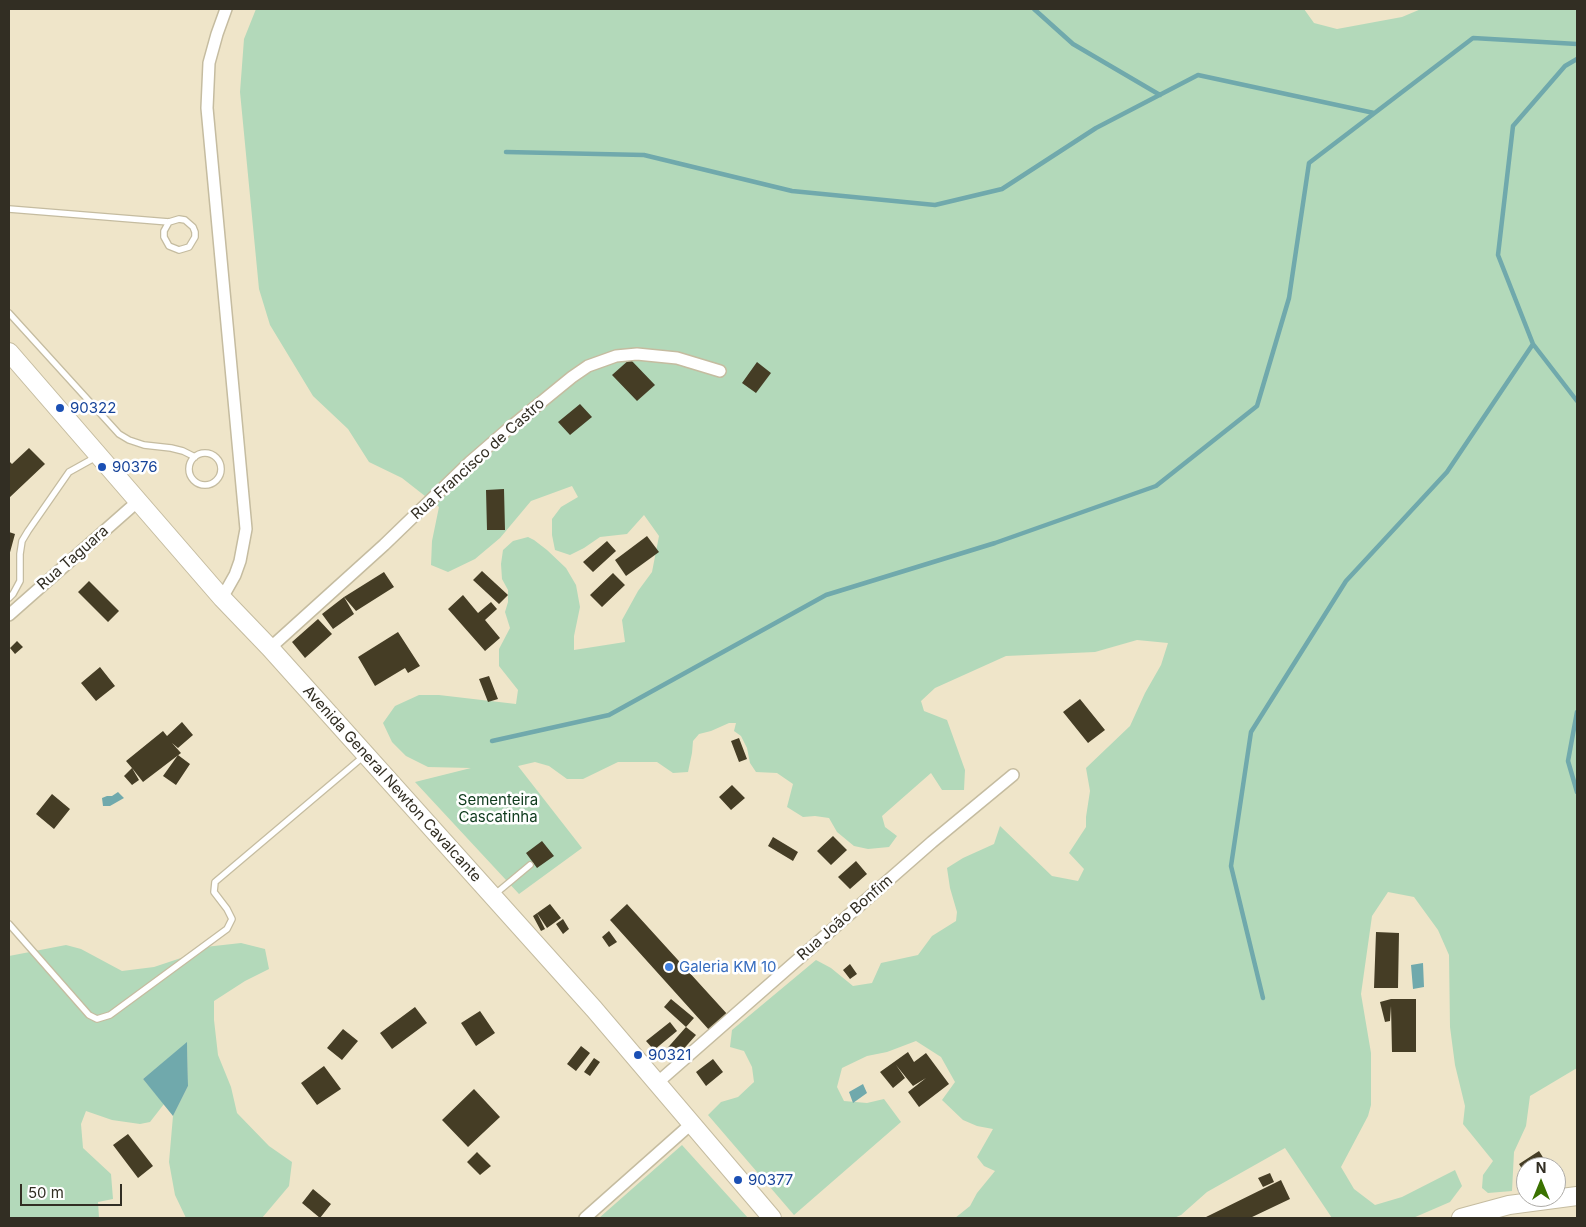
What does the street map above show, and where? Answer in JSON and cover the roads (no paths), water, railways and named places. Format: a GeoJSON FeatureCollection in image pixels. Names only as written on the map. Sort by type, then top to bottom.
{"type":"FeatureCollection","features":[{"type":"Feature","properties":{"kind":"main road","name":"Avenida General Newton Cavalcante"},"geometry":{"type":"LineString","coordinates":[[9,352],[222,598],[366,754],[594,1009],[772,1218]]}},
{"type":"Feature","properties":{"kind":"main road"},"geometry":{"type":"LineString","coordinates":[[1461,1218],[1509,1205],[1577,1196]]}},
{"type":"Feature","properties":{"kind":"street"},"geometry":{"type":"LineString","coordinates":[[222,598],[240,561],[246,529],[207,108],[209,64],[226,9]]}},
{"type":"Feature","properties":{"kind":"street","name":"Rua Francisco de Castro"},"geometry":{"type":"LineString","coordinates":[[270,648],[384,545],[478,456],[588,366],[616,356],[637,354],[677,358],[720,370]]}},
{"type":"Feature","properties":{"kind":"street","name":"Rua Taguara"},"geometry":{"type":"LineString","coordinates":[[9,615],[137,502]]}},
{"type":"Feature","properties":{"kind":"street","name":"Rua João Bonfim"},"geometry":{"type":"LineString","coordinates":[[657,1083],[932,842],[1012,775]]}},
{"type":"Feature","properties":{"kind":"street"},"geometry":{"type":"LineString","coordinates":[[585,1218],[691,1124]]}},
{"type":"Feature","properties":{"kind":"lane"},"geometry":{"type":"LineString","coordinates":[[9,209],[169,222],[180,219],[190,222],[193,227],[195,238],[189,247],[179,250],[169,246],[164,237],[164,231],[169,222]]}},
{"type":"Feature","properties":{"kind":"lane"},"geometry":{"type":"LineString","coordinates":[[9,313],[119,434],[129,440],[183,451],[195,457],[205,453],[215,457],[219,462],[220,472],[215,481],[204,485],[194,481],[189,472],[189,466],[195,457]]}},
{"type":"Feature","properties":{"kind":"lane"},"geometry":{"type":"LineString","coordinates":[[9,598],[20,581],[22,541],[28,530],[69,472],[98,456]]}},
{"type":"Feature","properties":{"kind":"lane"},"geometry":{"type":"LineString","coordinates":[[9,924],[90,1015],[97,1019],[110,1015],[227,929],[232,919],[214,892],[215,882],[366,754]]}},
{"type":"Feature","properties":{"kind":"lane"},"geometry":{"type":"LineString","coordinates":[[493,896],[530,865]]}},
{"type":"Feature","properties":{"kind":"water"},"geometry":{"type":"Polygon","coordinates":[[[118,792],[124,798],[110,806],[103,806],[102,798],[112,796],[118,792]]]}},
{"type":"Feature","properties":{"kind":"water"},"geometry":{"type":"Polygon","coordinates":[[[1423,963],[1424,987],[1413,989],[1411,965],[1423,963]]]}},
{"type":"Feature","properties":{"kind":"water"},"geometry":{"type":"Polygon","coordinates":[[[187,1042],[188,1086],[173,1116],[143,1079],[187,1042]]]}},
{"type":"Feature","properties":{"kind":"water"},"geometry":{"type":"Polygon","coordinates":[[[863,1084],[867,1093],[853,1103],[849,1092],[863,1084]]]}},
{"type":"Feature","properties":{"kind":"waterway"},"geometry":{"type":"LineString","coordinates":[[1034,9],[1073,44],[1160,95]]}},
{"type":"Feature","properties":{"kind":"waterway"},"geometry":{"type":"LineString","coordinates":[[492,741],[609,715],[826,595],[995,543],[1156,486],[1257,406],[1289,298],[1309,163],[1473,38],[1577,44]]}},
{"type":"Feature","properties":{"kind":"waterway"},"geometry":{"type":"LineString","coordinates":[[1577,59],[1565,66],[1513,126],[1498,255],[1533,344],[1577,401]]}},
{"type":"Feature","properties":{"kind":"waterway"},"geometry":{"type":"LineString","coordinates":[[506,152],[644,155],[792,191],[935,205],[1002,189],[1096,128],[1198,75],[1374,113]]}},
{"type":"Feature","properties":{"kind":"waterway"},"geometry":{"type":"LineString","coordinates":[[1263,998],[1231,866],[1251,732],[1346,581],[1447,472],[1533,344]]}},
{"type":"Feature","properties":{"kind":"waterway"},"geometry":{"type":"LineString","coordinates":[[1577,712],[1568,761],[1577,792]]}},
{"type":"Feature","properties":{"kind":"place","name":"90322"},"geometry":{"type":"Point","coordinates":[60,408]}},
{"type":"Feature","properties":{"kind":"place","name":"90376"},"geometry":{"type":"Point","coordinates":[102,467]}},
{"type":"Feature","properties":{"kind":"place","name":"Galeria KM 10"},"geometry":{"type":"Point","coordinates":[669,967]}},
{"type":"Feature","properties":{"kind":"place","name":"90321"},"geometry":{"type":"Point","coordinates":[638,1055]}},
{"type":"Feature","properties":{"kind":"place","name":"90377"},"geometry":{"type":"Point","coordinates":[738,1180]}},
{"type":"Feature","properties":{"kind":"park label","name":"Sementeira Cascatinha"},"geometry":{"type":"Point","coordinates":[498,808]}}]}
